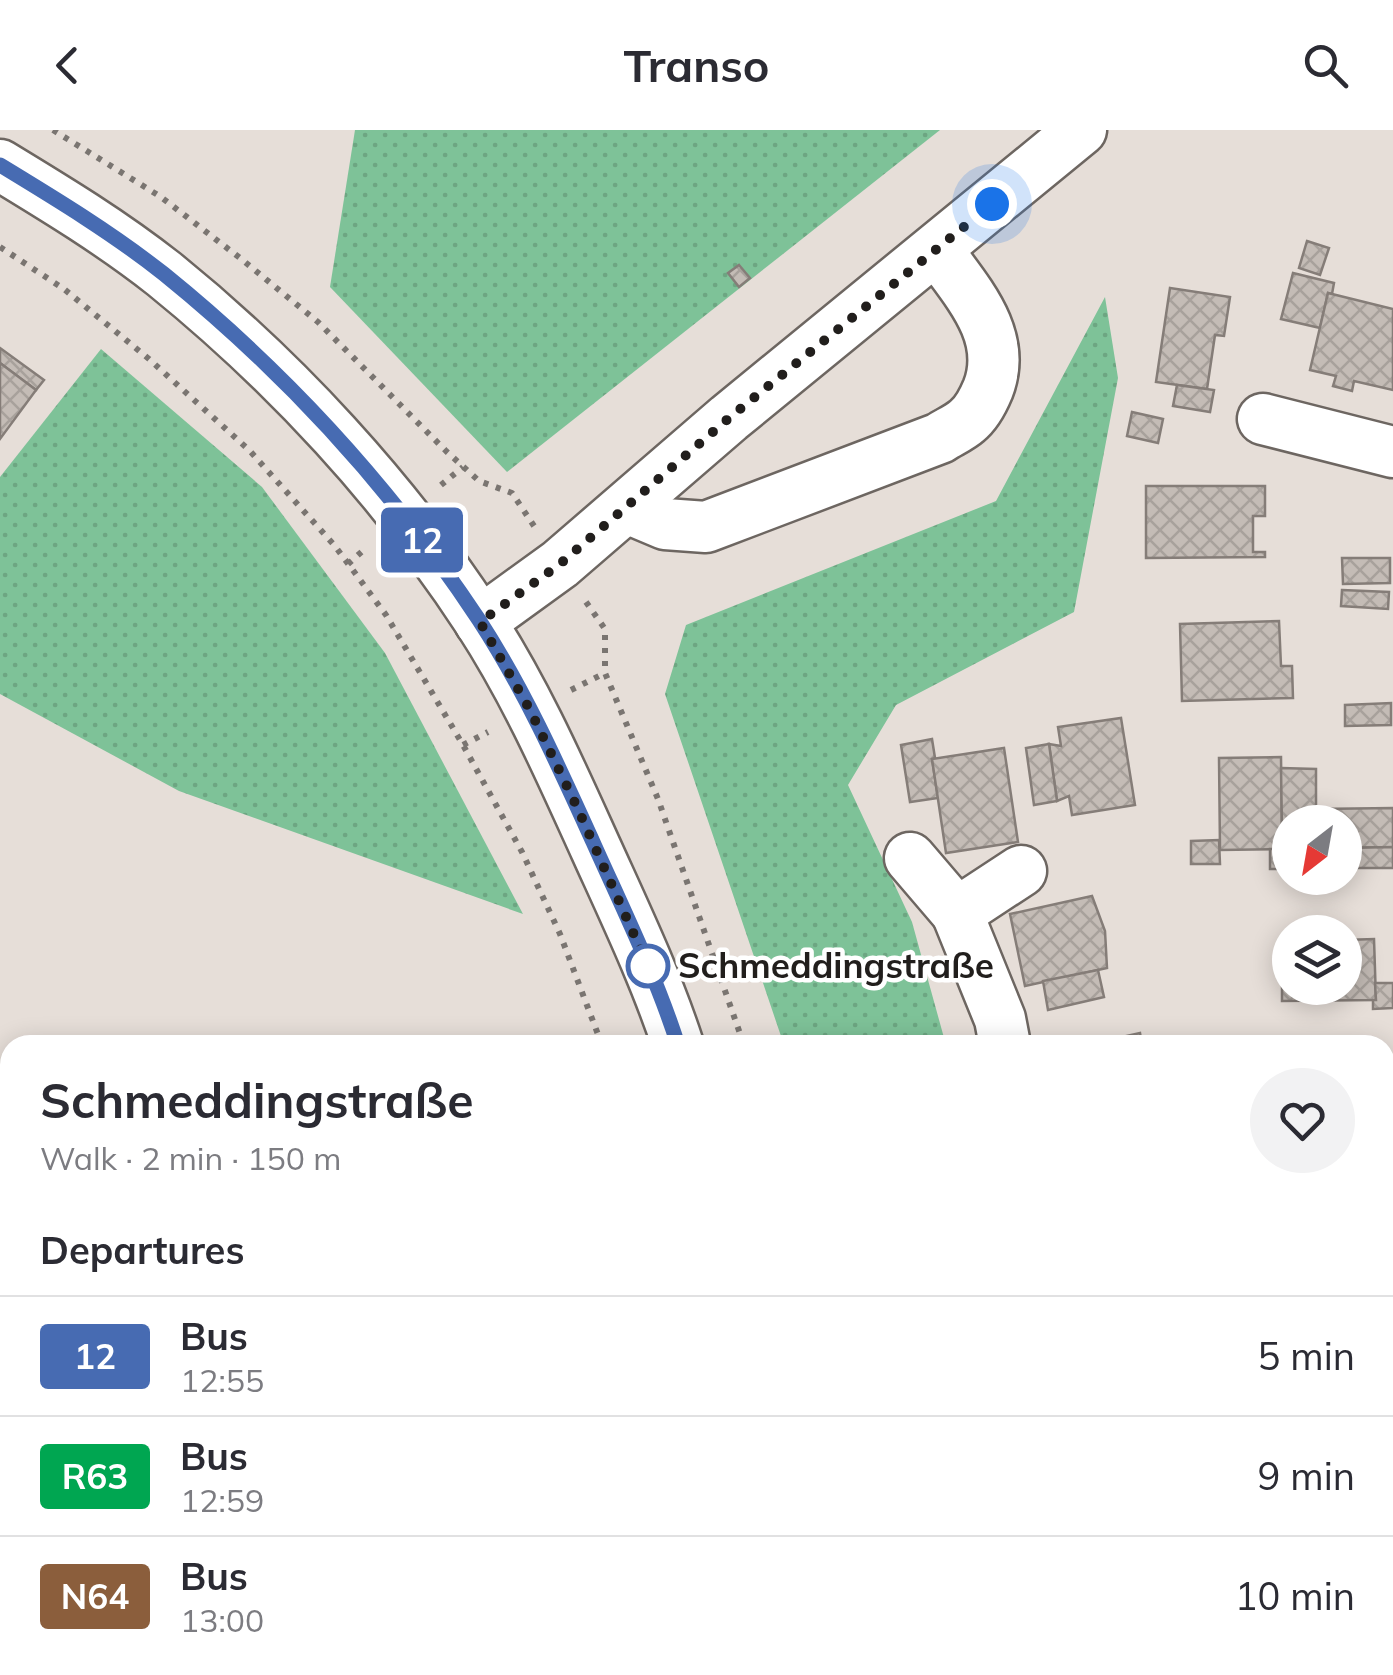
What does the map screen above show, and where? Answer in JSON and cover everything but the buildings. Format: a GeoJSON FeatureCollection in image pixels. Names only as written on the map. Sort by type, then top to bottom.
{"type":"FeatureCollection","features":[{"type":"Feature","properties":{"kind":"street"},"geometry":{"type":"LineString","coordinates":[[480,622],[560,564],[729,418],[937,250],[1074,132]]}},
{"type":"Feature","properties":{"kind":"street"},"geometry":{"type":"LineString","coordinates":[[0,165],[76,212],[163,274],[261,359],[404,516],[480,622],[530,710],[577,807],[675,1035]]}},
{"type":"Feature","properties":{"kind":"street"},"geometry":{"type":"LineString","coordinates":[[627,508],[666,524],[706,528],[940,438],[968,420],[987,392],[995,355],[990,332],[978,308],[937,250]]}},
{"type":"Feature","properties":{"kind":"street"},"geometry":{"type":"LineString","coordinates":[[1263,420],[1393,452]]}},
{"type":"Feature","properties":{"kind":"street"},"geometry":{"type":"LineString","coordinates":[[910,858],[956,913],[1004,1035]]}},
{"type":"Feature","properties":{"kind":"street"},"geometry":{"type":"LineString","coordinates":[[956,913],[1021,871]]}},
{"type":"Feature","properties":{"kind":"path"},"geometry":{"type":"LineString","coordinates":[[53,130],[161,197],[240,258],[318,322],[480,482],[512,492],[605,630],[605,673],[658,799],[741,1035]]}},
{"type":"Feature","properties":{"kind":"path"},"geometry":{"type":"LineString","coordinates":[[0,248],[64,288],[149,359],[248,450],[334,546],[386,615],[522,852],[560,934],[598,1035]]}},
{"type":"Feature","properties":{"kind":"green space"},"geometry":{"type":"Polygon","coordinates":[[[355,130],[940,130],[507,472],[330,287],[355,130]]]}},
{"type":"Feature","properties":{"kind":"green space"},"geometry":{"type":"Polygon","coordinates":[[[1105,297],[1118,378],[1074,612],[896,705],[848,785],[912,922],[943,1035],[781,1035],[665,694],[686,625],[996,501],[1105,297]]]}},
{"type":"Feature","properties":{"kind":"green space"},"geometry":{"type":"Polygon","coordinates":[[[101,349],[262,487],[385,653],[523,914],[179,791],[0,694],[0,477],[101,349]]]}},
{"type":"Feature","properties":{"kind":"bus line","name":"12"},"geometry":{"type":"LineString","coordinates":[[0,165],[76,212],[163,274],[261,359],[404,516],[480,622],[530,710],[608,874],[675,1035]]}},
{"type":"Feature","properties":{"kind":"place","name":"Schmeddingstraße"},"geometry":{"type":"Point","coordinates":[648,966]}},
{"type":"Feature","properties":{"kind":"route"},"geometry":{"type":"LineString","coordinates":[[648,966],[530,710],[480,622],[560,564],[729,418],[992,204]]}}]}
